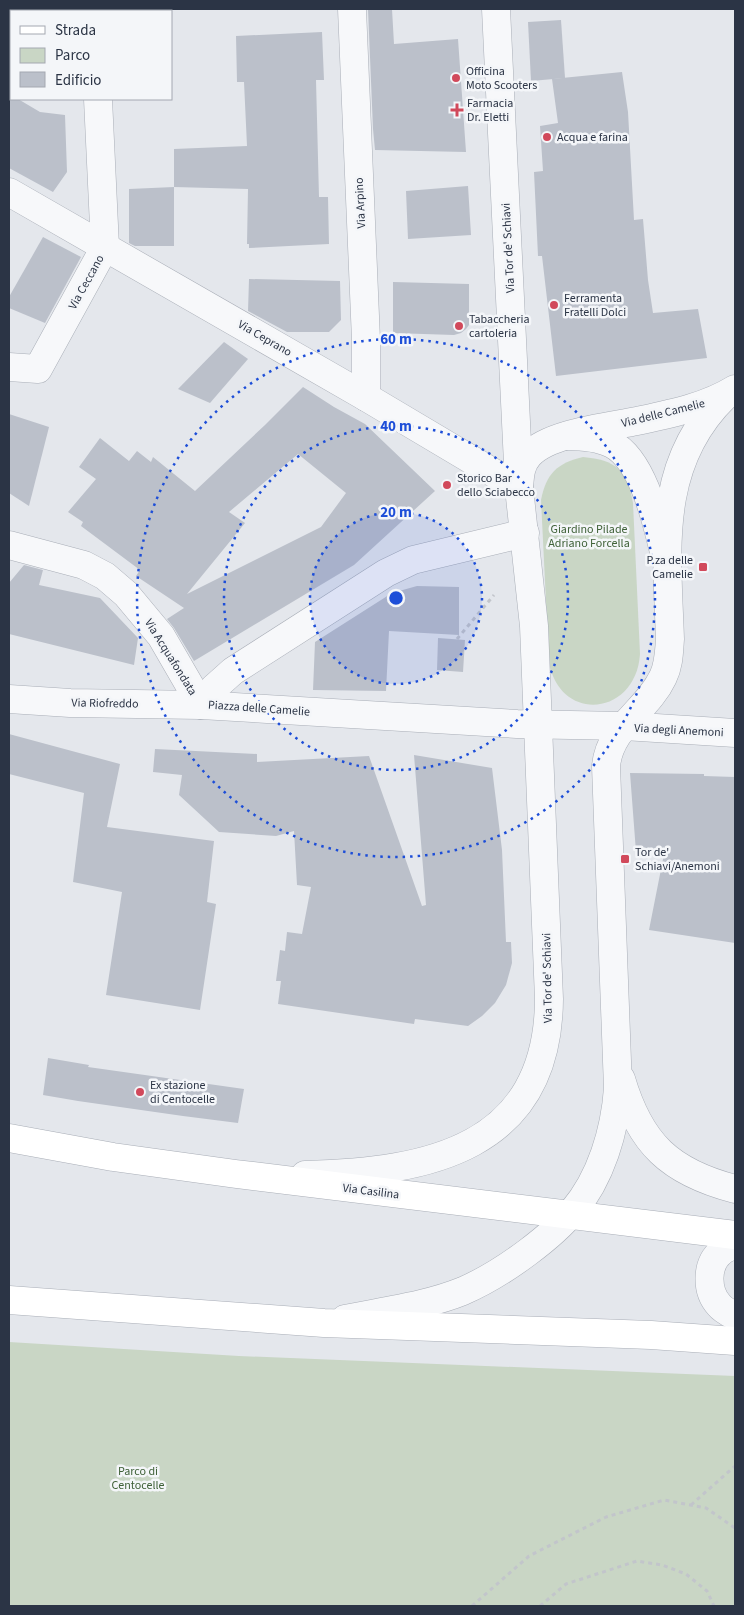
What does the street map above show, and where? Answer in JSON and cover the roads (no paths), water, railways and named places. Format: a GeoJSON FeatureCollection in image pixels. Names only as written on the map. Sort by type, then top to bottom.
{"type":"FeatureCollection","features":[{"type":"Feature","properties":{"kind":"main road","name":"Via Casilina"},"geometry":{"type":"LineString","coordinates":[[9,1138],[104,1156],[236,1174],[735,1235]]}},
{"type":"Feature","properties":{"kind":"main road"},"geometry":{"type":"LineString","coordinates":[[9,1300],[324,1323],[652,1335],[735,1341]]}},
{"type":"Feature","properties":{"kind":"street","name":"Via Arpino"},"geometry":{"type":"LineString","coordinates":[[352,9],[366,340],[366,397]]}},
{"type":"Feature","properties":{"kind":"street","name":"Via Tor de' Schiavi"},"geometry":{"type":"LineString","coordinates":[[496,9],[519,488]]}},
{"type":"Feature","properties":{"kind":"street","name":"Via Ceccano"},"geometry":{"type":"LineString","coordinates":[[9,367],[38,369],[105,247],[98,100]]}},
{"type":"Feature","properties":{"kind":"street","name":"Via Ceprano"},"geometry":{"type":"LineString","coordinates":[[9,192],[366,397],[519,488]]}},
{"type":"Feature","properties":{"kind":"street","name":"Via delle Camelie"},"geometry":{"type":"LineString","coordinates":[[567,436],[680,411],[731,392]]}},
{"type":"Feature","properties":{"kind":"street","name":"Via delle Camelie"},"geometry":{"type":"LineString","coordinates":[[667,562],[668,516],[678,473],[700,427],[731,392]]}},
{"type":"Feature","properties":{"kind":"street"},"geometry":{"type":"LineString","coordinates":[[324,1323],[442,1298],[478,1284],[516,1261],[542,1241],[569,1216],[584,1195],[594,1176],[612,1132],[618,1097],[618,1056],[606,766],[607,756],[613,740],[652,695],[666,671],[670,640],[667,562],[645,490],[631,462],[612,444],[585,436],[567,436],[542,445],[529,455],[521,471],[519,488],[534,626],[539,725]]}},
{"type":"Feature","properties":{"kind":"street","name":"Piazza delle Camelie"},"geometry":{"type":"LineString","coordinates":[[201,704],[214,688],[233,671],[386,572],[413,560],[525,533]]}},
{"type":"Feature","properties":{"kind":"street","name":"Via Acquafondata"},"geometry":{"type":"LineString","coordinates":[[9,545],[84,565],[105,576],[126,594],[161,636],[201,704]]}},
{"type":"Feature","properties":{"kind":"street","name":"Via Riofreddo"},"geometry":{"type":"LineString","coordinates":[[9,699],[70,703],[201,704]]}},
{"type":"Feature","properties":{"kind":"street","name":"Piazza delle Camelie"},"geometry":{"type":"LineString","coordinates":[[201,704],[539,725],[624,726]]}},
{"type":"Feature","properties":{"kind":"street","name":"Via Tor de' Schiavi"},"geometry":{"type":"LineString","coordinates":[[236,1174],[288,1176],[344,1173],[407,1165],[445,1155],[464,1148],[490,1131],[510,1113],[526,1092],[534,1078],[542,1055],[548,1020],[539,725]]}},
{"type":"Feature","properties":{"kind":"street","name":"Via degli Anemoni"},"geometry":{"type":"LineString","coordinates":[[624,726],[735,733]]}},
{"type":"Feature","properties":{"kind":"street"},"geometry":{"type":"LineString","coordinates":[[618,1056],[620,1076],[627,1097],[647,1138],[662,1154],[681,1168],[704,1180],[735,1189]]}},
{"type":"Feature","properties":{"kind":"street"},"geometry":{"type":"LineString","coordinates":[[735,1245],[721,1251],[716,1257],[709,1278],[710,1288],[718,1304],[735,1316]]}},
{"type":"Feature","properties":{"kind":"place","name":"Officina Moto Scooters"},"geometry":{"type":"Point","coordinates":[456,78]}},
{"type":"Feature","properties":{"kind":"place","name":"Farmacia Dr. Eletti"},"geometry":{"type":"Point","coordinates":[457,110]}},
{"type":"Feature","properties":{"kind":"place","name":"Acqua e farina"},"geometry":{"type":"Point","coordinates":[547,137]}},
{"type":"Feature","properties":{"kind":"place","name":"Ferramenta Fratelli Dolci"},"geometry":{"type":"Point","coordinates":[554,305]}},
{"type":"Feature","properties":{"kind":"place","name":"Tabaccheria cartoleria"},"geometry":{"type":"Point","coordinates":[459,326]}},
{"type":"Feature","properties":{"kind":"place","name":"Storico Bar dello Sciabecco"},"geometry":{"type":"Point","coordinates":[447,485]}},
{"type":"Feature","properties":{"kind":"place","name":"P.za delle Camelie"},"geometry":{"type":"Point","coordinates":[703,567]}},
{"type":"Feature","properties":{"kind":"place","name":"Tor de' Schiavi/Anemoni"},"geometry":{"type":"Point","coordinates":[625,859]}},
{"type":"Feature","properties":{"kind":"place","name":"Ex stazione di Centocelle"},"geometry":{"type":"Point","coordinates":[140,1092]}},
{"type":"Feature","properties":{"kind":"park label","name":"Giardino Pilade Adriano Forcella"},"geometry":{"type":"Point","coordinates":[589,536]}},
{"type":"Feature","properties":{"kind":"park label","name":"Parco di Centocelle"},"geometry":{"type":"Point","coordinates":[138,1478]}}]}
